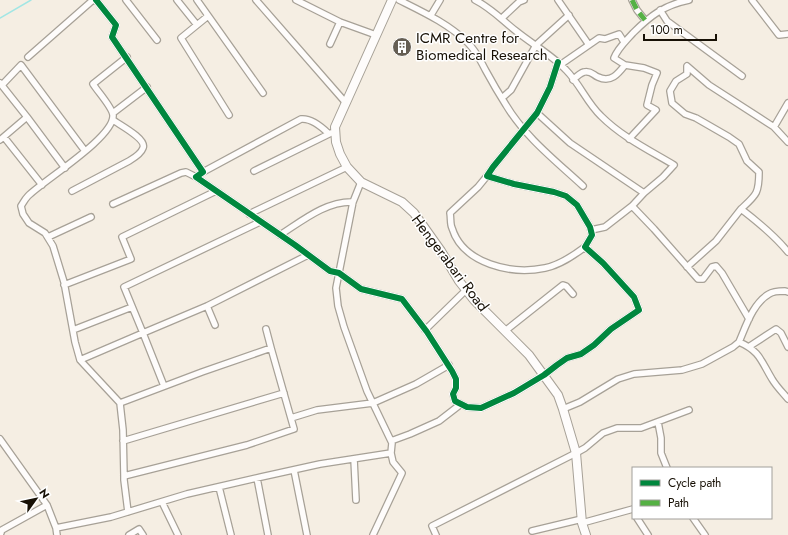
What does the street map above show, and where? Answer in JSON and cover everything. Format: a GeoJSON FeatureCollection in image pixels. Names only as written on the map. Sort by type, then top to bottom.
{"type":"FeatureCollection","features":[{"type":"Feature","properties":{"kind":"main road"},"geometry":{"type":"LineString","coordinates":[[332,133],[392,0]]}},
{"type":"Feature","properties":{"kind":"main road","name":"Hengerabari Road"},"geometry":{"type":"LineString","coordinates":[[332,133],[347,167],[361,182],[402,202],[414,213],[466,290],[529,356],[558,395],[576,453],[582,521],[586,535]]}},
{"type":"Feature","properties":{"kind":"street"},"geometry":{"type":"LineString","coordinates":[[28,57],[95,0],[116,25],[112,37],[127,57],[203,172]]}},
{"type":"Feature","properties":{"kind":"street"},"geometry":{"type":"LineString","coordinates":[[126,0],[157,40]]}},
{"type":"Feature","properties":{"kind":"street"},"geometry":{"type":"LineString","coordinates":[[177,0],[197,25]]}},
{"type":"Feature","properties":{"kind":"street"},"geometry":{"type":"LineString","coordinates":[[197,0],[263,93]]}},
{"type":"Feature","properties":{"kind":"street"},"geometry":{"type":"LineString","coordinates":[[256,0],[346,103]]}},
{"type":"Feature","properties":{"kind":"street"},"geometry":{"type":"LineString","coordinates":[[296,0],[340,22],[376,35]]}},
{"type":"Feature","properties":{"kind":"street"},"geometry":{"type":"LineString","coordinates":[[399,0],[431,15],[468,43],[478,54],[485,70],[506,105],[525,130],[545,152],[583,186]]}},
{"type":"Feature","properties":{"kind":"street"},"geometry":{"type":"LineString","coordinates":[[431,15],[440,0]]}},
{"type":"Feature","properties":{"kind":"street"},"geometry":{"type":"LineString","coordinates":[[475,0],[487,3],[516,31],[559,63],[567,71],[600,116],[629,139],[674,165],[632,206],[605,227],[591,230]]}},
{"type":"Feature","properties":{"kind":"street"},"geometry":{"type":"LineString","coordinates":[[502,18],[519,2],[524,0]]}},
{"type":"Feature","properties":{"kind":"street"},"geometry":{"type":"LineString","coordinates":[[558,0],[589,46]]}},
{"type":"Feature","properties":{"kind":"street"},"geometry":{"type":"LineString","coordinates":[[632,0],[637,10],[645,20]]}},
{"type":"Feature","properties":{"kind":"street"},"geometry":{"type":"LineString","coordinates":[[629,139],[656,110],[647,105],[657,73],[644,68],[625,65],[614,58],[618,48],[645,20],[655,13],[677,2],[689,0]]}},
{"type":"Feature","properties":{"kind":"street"},"geometry":{"type":"LineString","coordinates":[[752,0],[779,35],[788,34]]}},
{"type":"Feature","properties":{"kind":"street"},"geometry":{"type":"LineString","coordinates":[[660,10],[667,21],[742,76]]}},
{"type":"Feature","properties":{"kind":"street"},"geometry":{"type":"LineString","coordinates":[[502,98],[511,90],[536,45],[569,15]]}},
{"type":"Feature","properties":{"kind":"street"},"geometry":{"type":"LineString","coordinates":[[208,16],[181,38],[229,116]]}},
{"type":"Feature","properties":{"kind":"street"},"geometry":{"type":"LineString","coordinates":[[330,44],[340,22]]}},
{"type":"Feature","properties":{"kind":"street"},"geometry":{"type":"LineString","coordinates":[[487,176],[566,196],[577,205],[583,213],[591,230],[592,235],[585,247],[568,260],[544,268],[514,270],[488,264],[470,254],[459,243],[451,228],[450,213],[478,188],[492,167],[525,130],[537,113],[559,63],[589,46],[599,38],[605,39],[619,34],[624,42]]}},
{"type":"Feature","properties":{"kind":"street"},"geometry":{"type":"LineString","coordinates":[[127,57],[92,84],[113,113],[113,120],[106,132],[65,168],[28,196],[21,206],[23,214],[29,223],[45,233],[53,246],[64,285],[80,360],[120,403],[124,476],[128,512]]}},
{"type":"Feature","properties":{"kind":"street"},"geometry":{"type":"LineString","coordinates":[[65,168],[28,117],[1,84],[21,65],[85,151]]}},
{"type":"Feature","properties":{"kind":"street"},"geometry":{"type":"LineString","coordinates":[[573,80],[584,72],[591,72],[598,77],[605,79],[613,78],[625,65]]}},
{"type":"Feature","properties":{"kind":"street"},"geometry":{"type":"LineString","coordinates":[[687,267],[716,241],[741,210],[754,197],[759,188],[759,172],[747,161],[739,144],[729,136],[696,118],[685,114],[672,103],[670,90],[676,81],[688,74],[688,66],[709,85],[774,127],[788,142]]}},
{"type":"Feature","properties":{"kind":"street"},"geometry":{"type":"LineString","coordinates":[[113,113],[147,87]]}},
{"type":"Feature","properties":{"kind":"street"},"geometry":{"type":"LineString","coordinates":[[774,127],[788,103]]}},
{"type":"Feature","properties":{"kind":"street"},"geometry":{"type":"LineString","coordinates":[[537,113],[570,143],[644,193]]}},
{"type":"Feature","properties":{"kind":"street"},"geometry":{"type":"LineString","coordinates":[[28,117],[2,139],[42,185]]}},
{"type":"Feature","properties":{"kind":"street"},"geometry":{"type":"LineString","coordinates":[[196,177],[301,119],[305,118],[310,120],[332,133]]}},
{"type":"Feature","properties":{"kind":"street"},"geometry":{"type":"LineString","coordinates":[[72,191],[129,161],[137,156],[144,148],[144,143],[140,138],[113,120]]}},
{"type":"Feature","properties":{"kind":"street"},"geometry":{"type":"LineString","coordinates":[[254,171],[332,133]]}},
{"type":"Feature","properties":{"kind":"street"},"geometry":{"type":"LineString","coordinates":[[249,214],[347,167]]}},
{"type":"Feature","properties":{"kind":"street"},"geometry":{"type":"LineString","coordinates":[[114,204],[181,173],[190,173],[330,271],[339,274],[361,289],[402,299],[449,365],[456,379],[456,388],[453,394],[455,401],[467,407],[481,408],[514,393],[544,375],[567,358],[581,354],[611,329],[639,310],[634,297],[603,263],[585,247]]}},
{"type":"Feature","properties":{"kind":"street"},"geometry":{"type":"LineString","coordinates":[[361,182],[353,202],[336,288],[338,306],[349,342],[367,391],[391,442],[393,462],[402,473],[373,535]]}},
{"type":"Feature","properties":{"kind":"street"},"geometry":{"type":"LineString","coordinates":[[64,285],[131,259],[122,237],[216,191]]}},
{"type":"Feature","properties":{"kind":"street"},"geometry":{"type":"LineString","coordinates":[[280,235],[326,207],[344,202],[353,202]]}},
{"type":"Feature","properties":{"kind":"street"},"geometry":{"type":"LineString","coordinates":[[632,206],[698,279],[700,280],[716,266],[722,273],[749,319]]}},
{"type":"Feature","properties":{"kind":"street"},"geometry":{"type":"LineString","coordinates":[[741,210],[758,222],[781,243],[788,252]]}},
{"type":"Feature","properties":{"kind":"street"},"geometry":{"type":"LineString","coordinates":[[48,237],[91,217]]}},
{"type":"Feature","properties":{"kind":"street"},"geometry":{"type":"LineString","coordinates":[[164,386],[124,287],[260,222]]}},
{"type":"Feature","properties":{"kind":"street"},"geometry":{"type":"LineString","coordinates":[[80,360],[208,306],[308,255]]}},
{"type":"Feature","properties":{"kind":"street"},"geometry":{"type":"LineString","coordinates":[[505,331],[562,286],[566,286],[573,294]]}},
{"type":"Feature","properties":{"kind":"street"},"geometry":{"type":"LineString","coordinates":[[425,330],[466,290]]}},
{"type":"Feature","properties":{"kind":"street"},"geometry":{"type":"LineString","coordinates":[[563,408],[580,402],[618,379],[634,374],[682,370],[702,364],[733,347],[739,342],[749,319],[759,304],[770,293],[785,290],[788,292]]}},
{"type":"Feature","properties":{"kind":"street"},"geometry":{"type":"LineString","coordinates":[[208,306],[215,325]]}},
{"type":"Feature","properties":{"kind":"street"},"geometry":{"type":"LineString","coordinates":[[73,330],[132,307]]}},
{"type":"Feature","properties":{"kind":"street"},"geometry":{"type":"LineString","coordinates":[[124,476],[247,445],[294,429],[266,329]]}},
{"type":"Feature","properties":{"kind":"street"},"geometry":{"type":"LineString","coordinates":[[750,346],[776,329],[781,333],[788,348]]}},
{"type":"Feature","properties":{"kind":"street"},"geometry":{"type":"LineString","coordinates":[[739,342],[750,346],[758,355],[772,381],[788,399]]}},
{"type":"Feature","properties":{"kind":"street"},"geometry":{"type":"LineString","coordinates":[[120,403],[271,348]]}},
{"type":"Feature","properties":{"kind":"street"},"geometry":{"type":"LineString","coordinates":[[291,418],[317,410],[373,403],[416,384],[449,365]]}},
{"type":"Feature","properties":{"kind":"street"},"geometry":{"type":"LineString","coordinates":[[123,441],[284,393]]}},
{"type":"Feature","properties":{"kind":"street"},"geometry":{"type":"LineString","coordinates":[[391,442],[439,421],[461,404]]}},
{"type":"Feature","properties":{"kind":"street"},"geometry":{"type":"LineString","coordinates":[[436,535],[432,526],[586,448],[603,433],[617,428],[641,428],[689,410]]}},
{"type":"Feature","properties":{"kind":"street"},"geometry":{"type":"LineString","coordinates":[[658,422],[661,438],[661,452],[667,467]]}},
{"type":"Feature","properties":{"kind":"street"},"geometry":{"type":"LineString","coordinates":[[0,439],[47,505],[56,528],[57,535]]}},
{"type":"Feature","properties":{"kind":"street"},"geometry":{"type":"LineString","coordinates":[[56,528],[111,517],[187,494],[220,486],[320,464],[391,453]]}},
{"type":"Feature","properties":{"kind":"street"},"geometry":{"type":"LineString","coordinates":[[354,459],[356,500]]}},
{"type":"Feature","properties":{"kind":"street"},"geometry":{"type":"LineString","coordinates":[[294,470],[307,535]]}},
{"type":"Feature","properties":{"kind":"street"},"geometry":{"type":"LineString","coordinates":[[257,478],[268,535]]}},
{"type":"Feature","properties":{"kind":"street"},"geometry":{"type":"LineString","coordinates":[[220,486],[231,535]]}},
{"type":"Feature","properties":{"kind":"street"},"geometry":{"type":"LineString","coordinates":[[162,502],[178,535]]}},
{"type":"Feature","properties":{"kind":"street"},"geometry":{"type":"LineString","coordinates":[[0,535],[2,530],[47,505]]}},
{"type":"Feature","properties":{"kind":"street"},"geometry":{"type":"LineString","coordinates":[[532,531],[632,510]]}},
{"type":"Feature","properties":{"kind":"street"},"geometry":{"type":"LineString","coordinates":[[638,519],[648,535]]}},
{"type":"Feature","properties":{"kind":"street"},"geometry":{"type":"LineString","coordinates":[[693,519],[705,535]]}},
{"type":"Feature","properties":{"kind":"street"},"geometry":{"type":"LineString","coordinates":[[129,535],[139,529],[143,535]]}},
{"type":"Feature","properties":{"kind":"waterway"},"geometry":{"type":"LineString","coordinates":[[0,18],[31,0]]}},
{"type":"Feature","properties":{"kind":"marked path"},"geometry":{"type":"LineString","coordinates":[[632,0],[637,10],[645,20]]}},
{"type":"Feature","properties":{"kind":"cycle path"},"geometry":{"type":"LineString","coordinates":[[96,0],[116,25],[112,37],[203,172],[196,177],[330,271],[339,273],[361,289],[402,299],[427,332],[452,371],[456,379],[456,388],[453,394],[455,401],[467,407],[481,408],[514,393],[544,375],[567,358],[581,354],[594,345],[611,329],[639,310],[634,297],[603,263],[585,247],[592,235],[590,227],[577,205],[566,196],[554,192],[514,184],[487,176],[537,113],[550,87],[558,62]]}},
{"type":"Feature","properties":{"kind":"place","name":"ICMR Centre for Biomedical Research"},"geometry":{"type":"Point","coordinates":[402,47]}}]}
